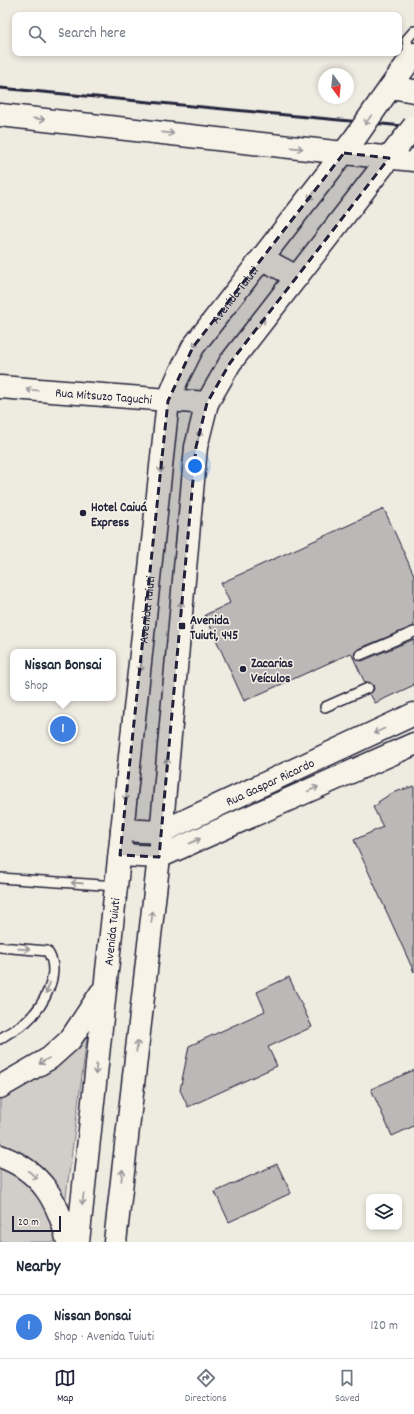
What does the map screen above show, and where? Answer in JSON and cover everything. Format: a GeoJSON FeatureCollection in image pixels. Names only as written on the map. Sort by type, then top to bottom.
{"type":"FeatureCollection","features":[{"type":"Feature","properties":{"kind":"main road","name":"Avenida Tuiuti"},"geometry":{"type":"LineString","coordinates":[[78,1242],[104,989],[144,641],[168,401],[193,347],[349,145],[412,57]]}},
{"type":"Feature","properties":{"kind":"main road"},"geometry":{"type":"LineString","coordinates":[[386,95],[414,91]]}},
{"type":"Feature","properties":{"kind":"main road"},"geometry":{"type":"LineString","coordinates":[[0,114],[349,145],[401,154]]}},
{"type":"Feature","properties":{"kind":"main road"},"geometry":{"type":"LineString","coordinates":[[115,1242],[159,857],[196,447],[207,403],[230,363],[297,277],[401,154],[414,126]]}},
{"type":"Feature","properties":{"kind":"main road"},"geometry":{"type":"LineString","coordinates":[[263,258],[297,277]]}},
{"type":"Feature","properties":{"kind":"main road","name":"Rua Mitsuzo Taguchi"},"geometry":{"type":"LineString","coordinates":[[0,387],[207,403]]}},
{"type":"Feature","properties":{"kind":"main road","name":"Rua Gaspar Ricardo"},"geometry":{"type":"LineString","coordinates":[[122,830],[161,832],[414,714]]}},
{"type":"Feature","properties":{"kind":"main road","name":"Rua Gaspar Ricardo"},"geometry":{"type":"LineString","coordinates":[[120,855],[159,857],[414,744]]}},
{"type":"Feature","properties":{"kind":"main road"},"geometry":{"type":"LineString","coordinates":[[210,810],[220,830]]}},
{"type":"Feature","properties":{"kind":"main road"},"geometry":{"type":"LineString","coordinates":[[0,1087],[50,1058],[70,1040],[84,1022],[104,989]]}},
{"type":"Feature","properties":{"kind":"main road"},"geometry":{"type":"LineString","coordinates":[[0,1156],[17,1162],[35,1175],[52,1196],[62,1220],[68,1242]]}},
{"type":"Feature","properties":{"kind":"main road"},"geometry":{"type":"LineString","coordinates":[[119,1203],[127,1242]]}},
{"type":"Feature","properties":{"kind":"lane"},"geometry":{"type":"LineString","coordinates":[[412,57],[407,39],[414,31]]}},
{"type":"Feature","properties":{"kind":"lane"},"geometry":{"type":"LineString","coordinates":[[360,655],[402,641],[414,632]]}},
{"type":"Feature","properties":{"kind":"lane"},"geometry":{"type":"LineString","coordinates":[[325,707],[368,688]]}},
{"type":"Feature","properties":{"kind":"lane"},"geometry":{"type":"LineString","coordinates":[[0,878],[116,886]]}},
{"type":"Feature","properties":{"kind":"lane"},"geometry":{"type":"LineString","coordinates":[[0,947],[47,951],[52,960],[52,973],[47,993],[38,1008],[25,1022],[0,1039]]}},
{"type":"Feature","properties":{"kind":"highlighted area"},"geometry":{"type":"Polygon","coordinates":[[[344,153],[389,158],[230,363],[207,403],[196,447],[159,857],[120,855],[168,401],[193,347],[344,153]]]}},
{"type":"Feature","properties":{"kind":"shaded area"},"geometry":{"type":"Polygon","coordinates":[[[87,1037],[65,1204],[0,1149],[0,1098],[65,1056],[87,1037]]]}},
{"type":"Feature","properties":{"kind":"shaded area"},"geometry":{"type":"Polygon","coordinates":[[[0,1165],[38,1190],[61,1242],[0,1242],[0,1165]]]}},
{"type":"Feature","properties":{"kind":"building"},"geometry":{"type":"Polygon","coordinates":[[[384,509],[414,575],[414,626],[358,649],[355,652],[354,657],[357,660],[362,661],[414,639],[414,685],[375,703],[370,694],[374,689],[373,685],[369,682],[365,683],[351,653],[244,701],[205,615],[230,603],[221,583],[384,509]]]}},
{"type":"Feature","properties":{"kind":"building"},"geometry":{"type":"Polygon","coordinates":[[[414,786],[414,972],[354,840],[383,827],[373,807],[379,804],[378,802],[392,793],[414,786]]]}},
{"type":"Feature","properties":{"kind":"building"},"geometry":{"type":"Polygon","coordinates":[[[289,977],[312,1027],[268,1047],[277,1066],[188,1107],[180,1090],[189,1046],[265,1011],[257,992],[289,977]]]}},
{"type":"Feature","properties":{"kind":"building"},"geometry":{"type":"Polygon","coordinates":[[[414,1070],[414,1126],[392,1136],[371,1089],[414,1070]]]}},
{"type":"Feature","properties":{"kind":"building"},"geometry":{"type":"Polygon","coordinates":[[[277,1164],[291,1193],[229,1222],[215,1192],[277,1164]]]}},
{"type":"Feature","properties":{"kind":"railway"},"geometry":{"type":"LineString","coordinates":[[0,88],[414,127]]}},
{"type":"Feature","properties":{"kind":"place","name":"Hotel Caiuá Express"},"geometry":{"type":"Point","coordinates":[83,513]}},
{"type":"Feature","properties":{"kind":"place","name":"Avenida Tuiuti, 445"},"geometry":{"type":"Point","coordinates":[182,626]}},
{"type":"Feature","properties":{"kind":"place","name":"Zacarias Veículos"},"geometry":{"type":"Point","coordinates":[243,669]}},
{"type":"Feature","properties":{"kind":"place","name":"Nissan Bonsai"},"geometry":{"type":"Point","coordinates":[63,729]}}]}
